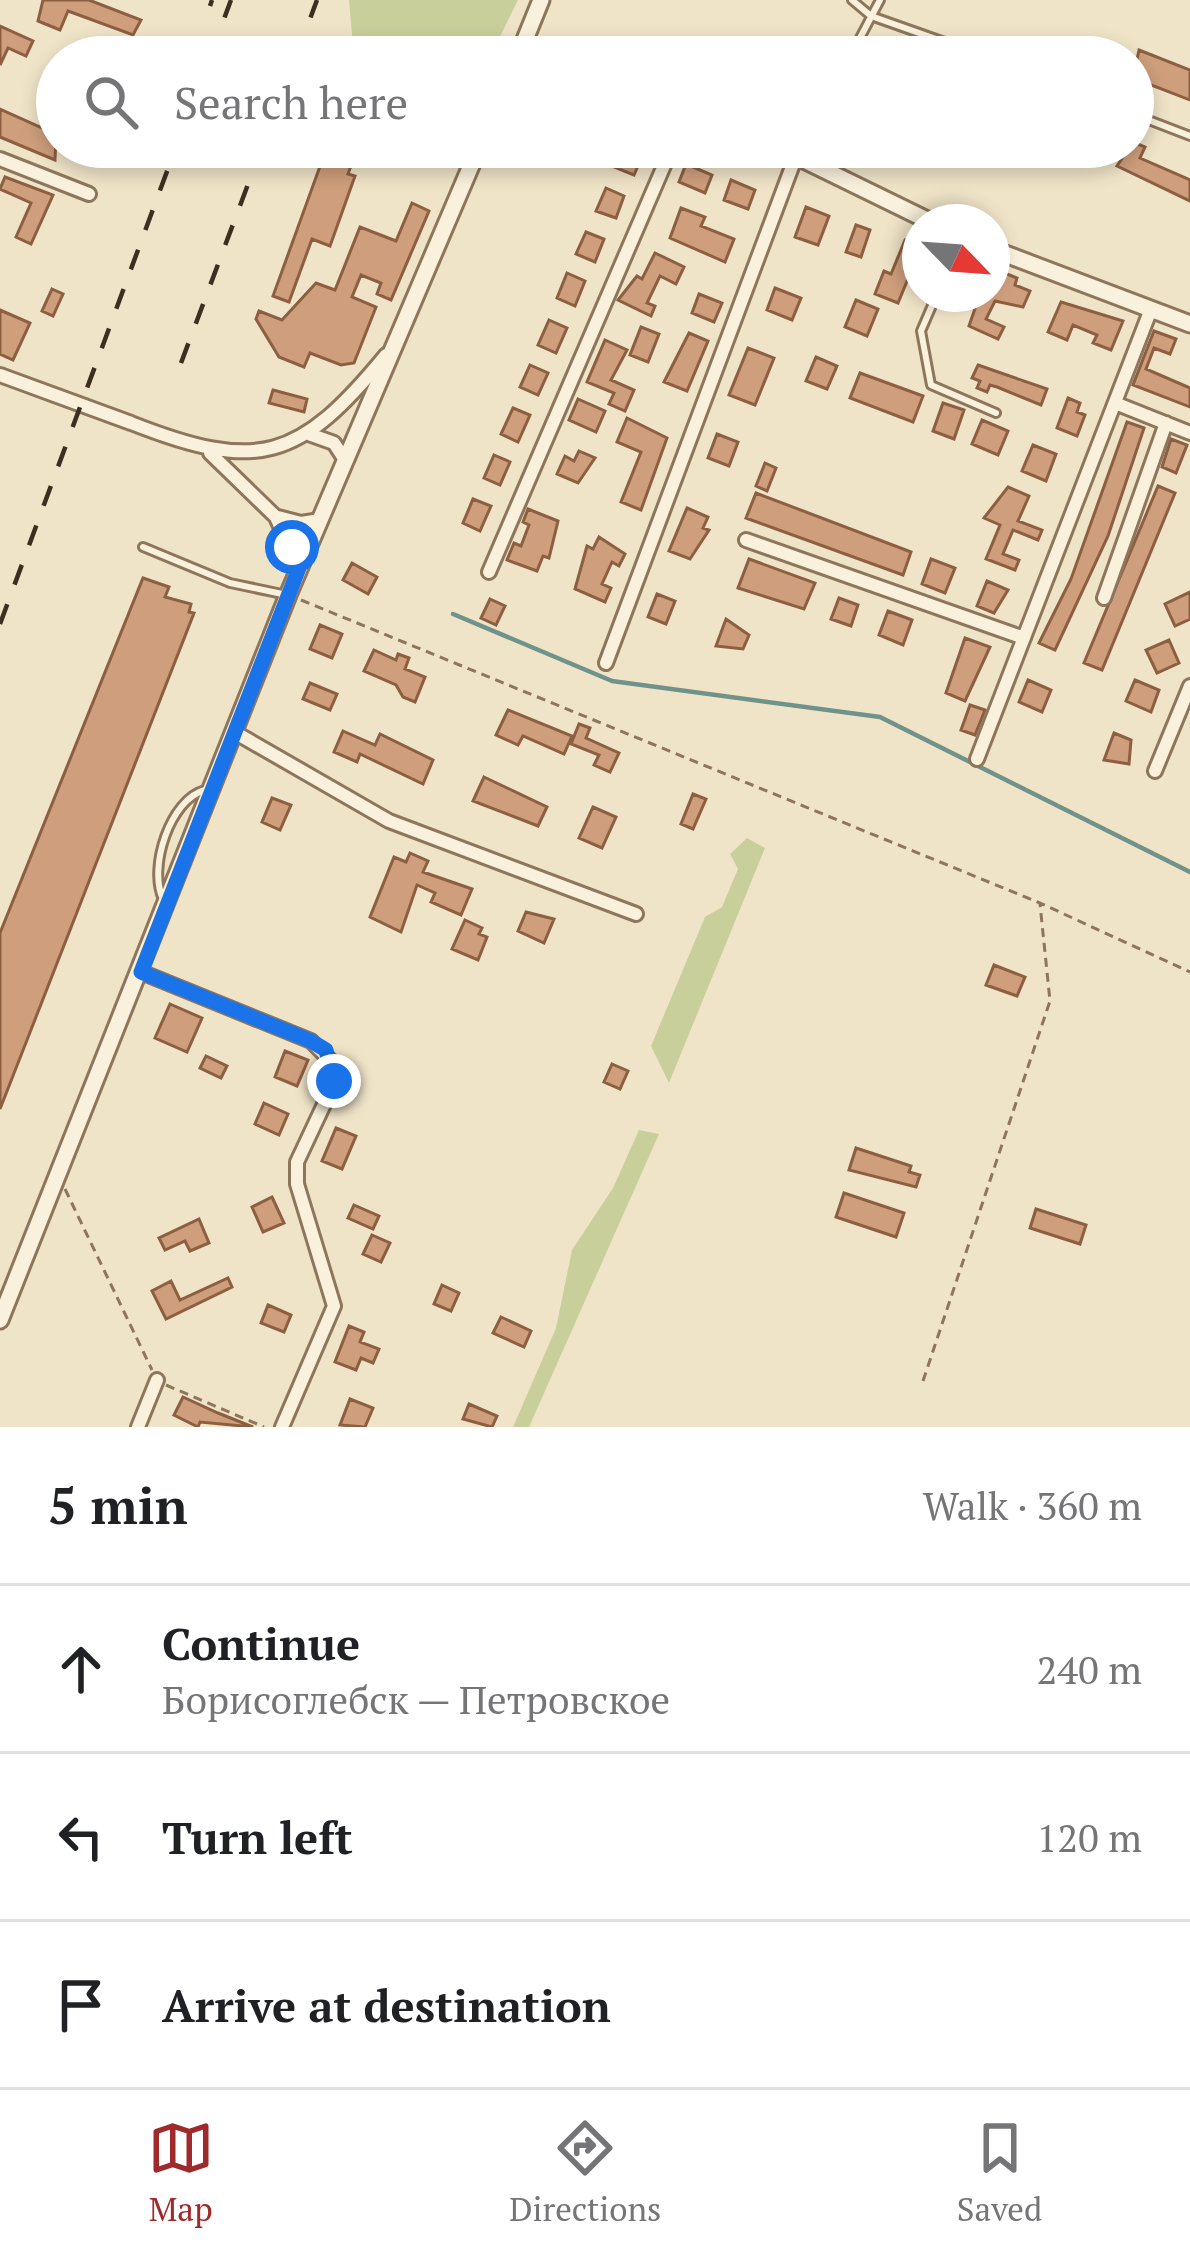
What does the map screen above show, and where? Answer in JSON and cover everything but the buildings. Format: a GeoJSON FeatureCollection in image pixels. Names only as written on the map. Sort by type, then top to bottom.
{"type":"FeatureCollection","features":[{"type":"Feature","properties":{"kind":"street"},"geometry":{"type":"LineString","coordinates":[[526,36],[541,0]]}},
{"type":"Feature","properties":{"kind":"street"},"geometry":{"type":"LineString","coordinates":[[0,159],[89,194]]}},
{"type":"Feature","properties":{"kind":"street"},"geometry":{"type":"LineString","coordinates":[[0,1320],[299,568],[470,168]]}},
{"type":"Feature","properties":{"kind":"street"},"geometry":{"type":"LineString","coordinates":[[489,572],[663,168]]}},
{"type":"Feature","properties":{"kind":"street"},"geometry":{"type":"LineString","coordinates":[[606,663],[793,168]]}},
{"type":"Feature","properties":{"kind":"street"},"geometry":{"type":"LineString","coordinates":[[829,168],[902,207]]}},
{"type":"Feature","properties":{"kind":"street"},"geometry":{"type":"LineString","coordinates":[[1010,255],[1190,324]]}},
{"type":"Feature","properties":{"kind":"street"},"geometry":{"type":"LineString","coordinates":[[977,759],[1151,309]]}},
{"type":"Feature","properties":{"kind":"street"},"geometry":{"type":"LineString","coordinates":[[0,375],[209,452],[249,454],[306,433],[346,405],[391,349]]}},
{"type":"Feature","properties":{"kind":"street"},"geometry":{"type":"LineString","coordinates":[[1115,403],[1190,433]]}},
{"type":"Feature","properties":{"kind":"street"},"geometry":{"type":"LineString","coordinates":[[1104,598],[1166,423]]}},
{"type":"Feature","properties":{"kind":"street"},"geometry":{"type":"LineString","coordinates":[[306,433],[334,442],[345,460]]}},
{"type":"Feature","properties":{"kind":"street"},"geometry":{"type":"LineString","coordinates":[[209,452],[276,517],[299,568]]}},
{"type":"Feature","properties":{"kind":"street"},"geometry":{"type":"LineString","coordinates":[[276,517],[302,524],[320,520]]}},
{"type":"Feature","properties":{"kind":"street"},"geometry":{"type":"LineString","coordinates":[[746,540],[1024,638]]}},
{"type":"Feature","properties":{"kind":"street"},"geometry":{"type":"LineString","coordinates":[[1154,771],[1190,686]]}},
{"type":"Feature","properties":{"kind":"street"},"geometry":{"type":"LineString","coordinates":[[236,733],[389,820],[636,914]]}},
{"type":"Feature","properties":{"kind":"street"},"geometry":{"type":"LineString","coordinates":[[141,972],[311,1041],[326,1050],[334,1064],[334,1081],[297,1162],[298,1184],[334,1306],[282,1427]]}},
{"type":"Feature","properties":{"kind":"street"},"geometry":{"type":"LineString","coordinates":[[138,1427],[157,1380]]}},
{"type":"Feature","properties":{"kind":"lane"},"geometry":{"type":"LineString","coordinates":[[852,0],[872,16],[928,36]]}},
{"type":"Feature","properties":{"kind":"lane"},"geometry":{"type":"LineString","coordinates":[[861,36],[880,0]]}},
{"type":"Feature","properties":{"kind":"lane"},"geometry":{"type":"LineString","coordinates":[[1154,122],[1190,136]]}},
{"type":"Feature","properties":{"kind":"lane"},"geometry":{"type":"LineString","coordinates":[[929,312],[921,331],[931,385],[996,413]]}},
{"type":"Feature","properties":{"kind":"lane"},"geometry":{"type":"LineString","coordinates":[[143,547],[230,583],[288,595]]}},
{"type":"Feature","properties":{"kind":"lane"},"geometry":{"type":"LineString","coordinates":[[167,907],[154,881],[154,868],[191,794],[214,788]]}},
{"type":"Feature","properties":{"kind":"path"},"geometry":{"type":"LineString","coordinates":[[288,595],[1040,903],[1190,972]]}},
{"type":"Feature","properties":{"kind":"path"},"geometry":{"type":"LineString","coordinates":[[923,1381],[1049,1001],[1040,903]]}},
{"type":"Feature","properties":{"kind":"path"},"geometry":{"type":"LineString","coordinates":[[59,1177],[157,1380],[264,1427]]}},
{"type":"Feature","properties":{"kind":"green space"},"geometry":{"type":"Polygon","coordinates":[[[349,0],[518,0],[500,36],[352,36],[349,0]]]}},
{"type":"Feature","properties":{"kind":"green space"},"geometry":{"type":"Polygon","coordinates":[[[747,838],[765,848],[669,1083],[651,1046],[705,917],[722,907],[738,869],[730,854],[747,838]]]}},
{"type":"Feature","properties":{"kind":"green space"},"geometry":{"type":"Polygon","coordinates":[[[639,1130],[659,1134],[529,1427],[513,1427],[556,1328],[572,1250],[613,1188],[639,1130]]]}},
{"type":"Feature","properties":{"kind":"waterway"},"geometry":{"type":"LineString","coordinates":[[453,614],[612,681],[880,717],[1190,872]]}},
{"type":"Feature","properties":{"kind":"railway"},"geometry":{"type":"LineString","coordinates":[[210,6],[212,0]]}},
{"type":"Feature","properties":{"kind":"railway"},"geometry":{"type":"LineString","coordinates":[[218,36],[231,0]]}},
{"type":"Feature","properties":{"kind":"railway"},"geometry":{"type":"LineString","coordinates":[[304,36],[317,0]]}},
{"type":"Feature","properties":{"kind":"railway"},"geometry":{"type":"LineString","coordinates":[[0,624],[168,168]]}},
{"type":"Feature","properties":{"kind":"railway"},"geometry":{"type":"LineString","coordinates":[[181,363],[254,168]]}},
{"type":"Feature","properties":{"kind":"route"},"geometry":{"type":"LineString","coordinates":[[292,547],[299,568],[141,972],[311,1041],[326,1050],[334,1064],[334,1081]]}}]}
